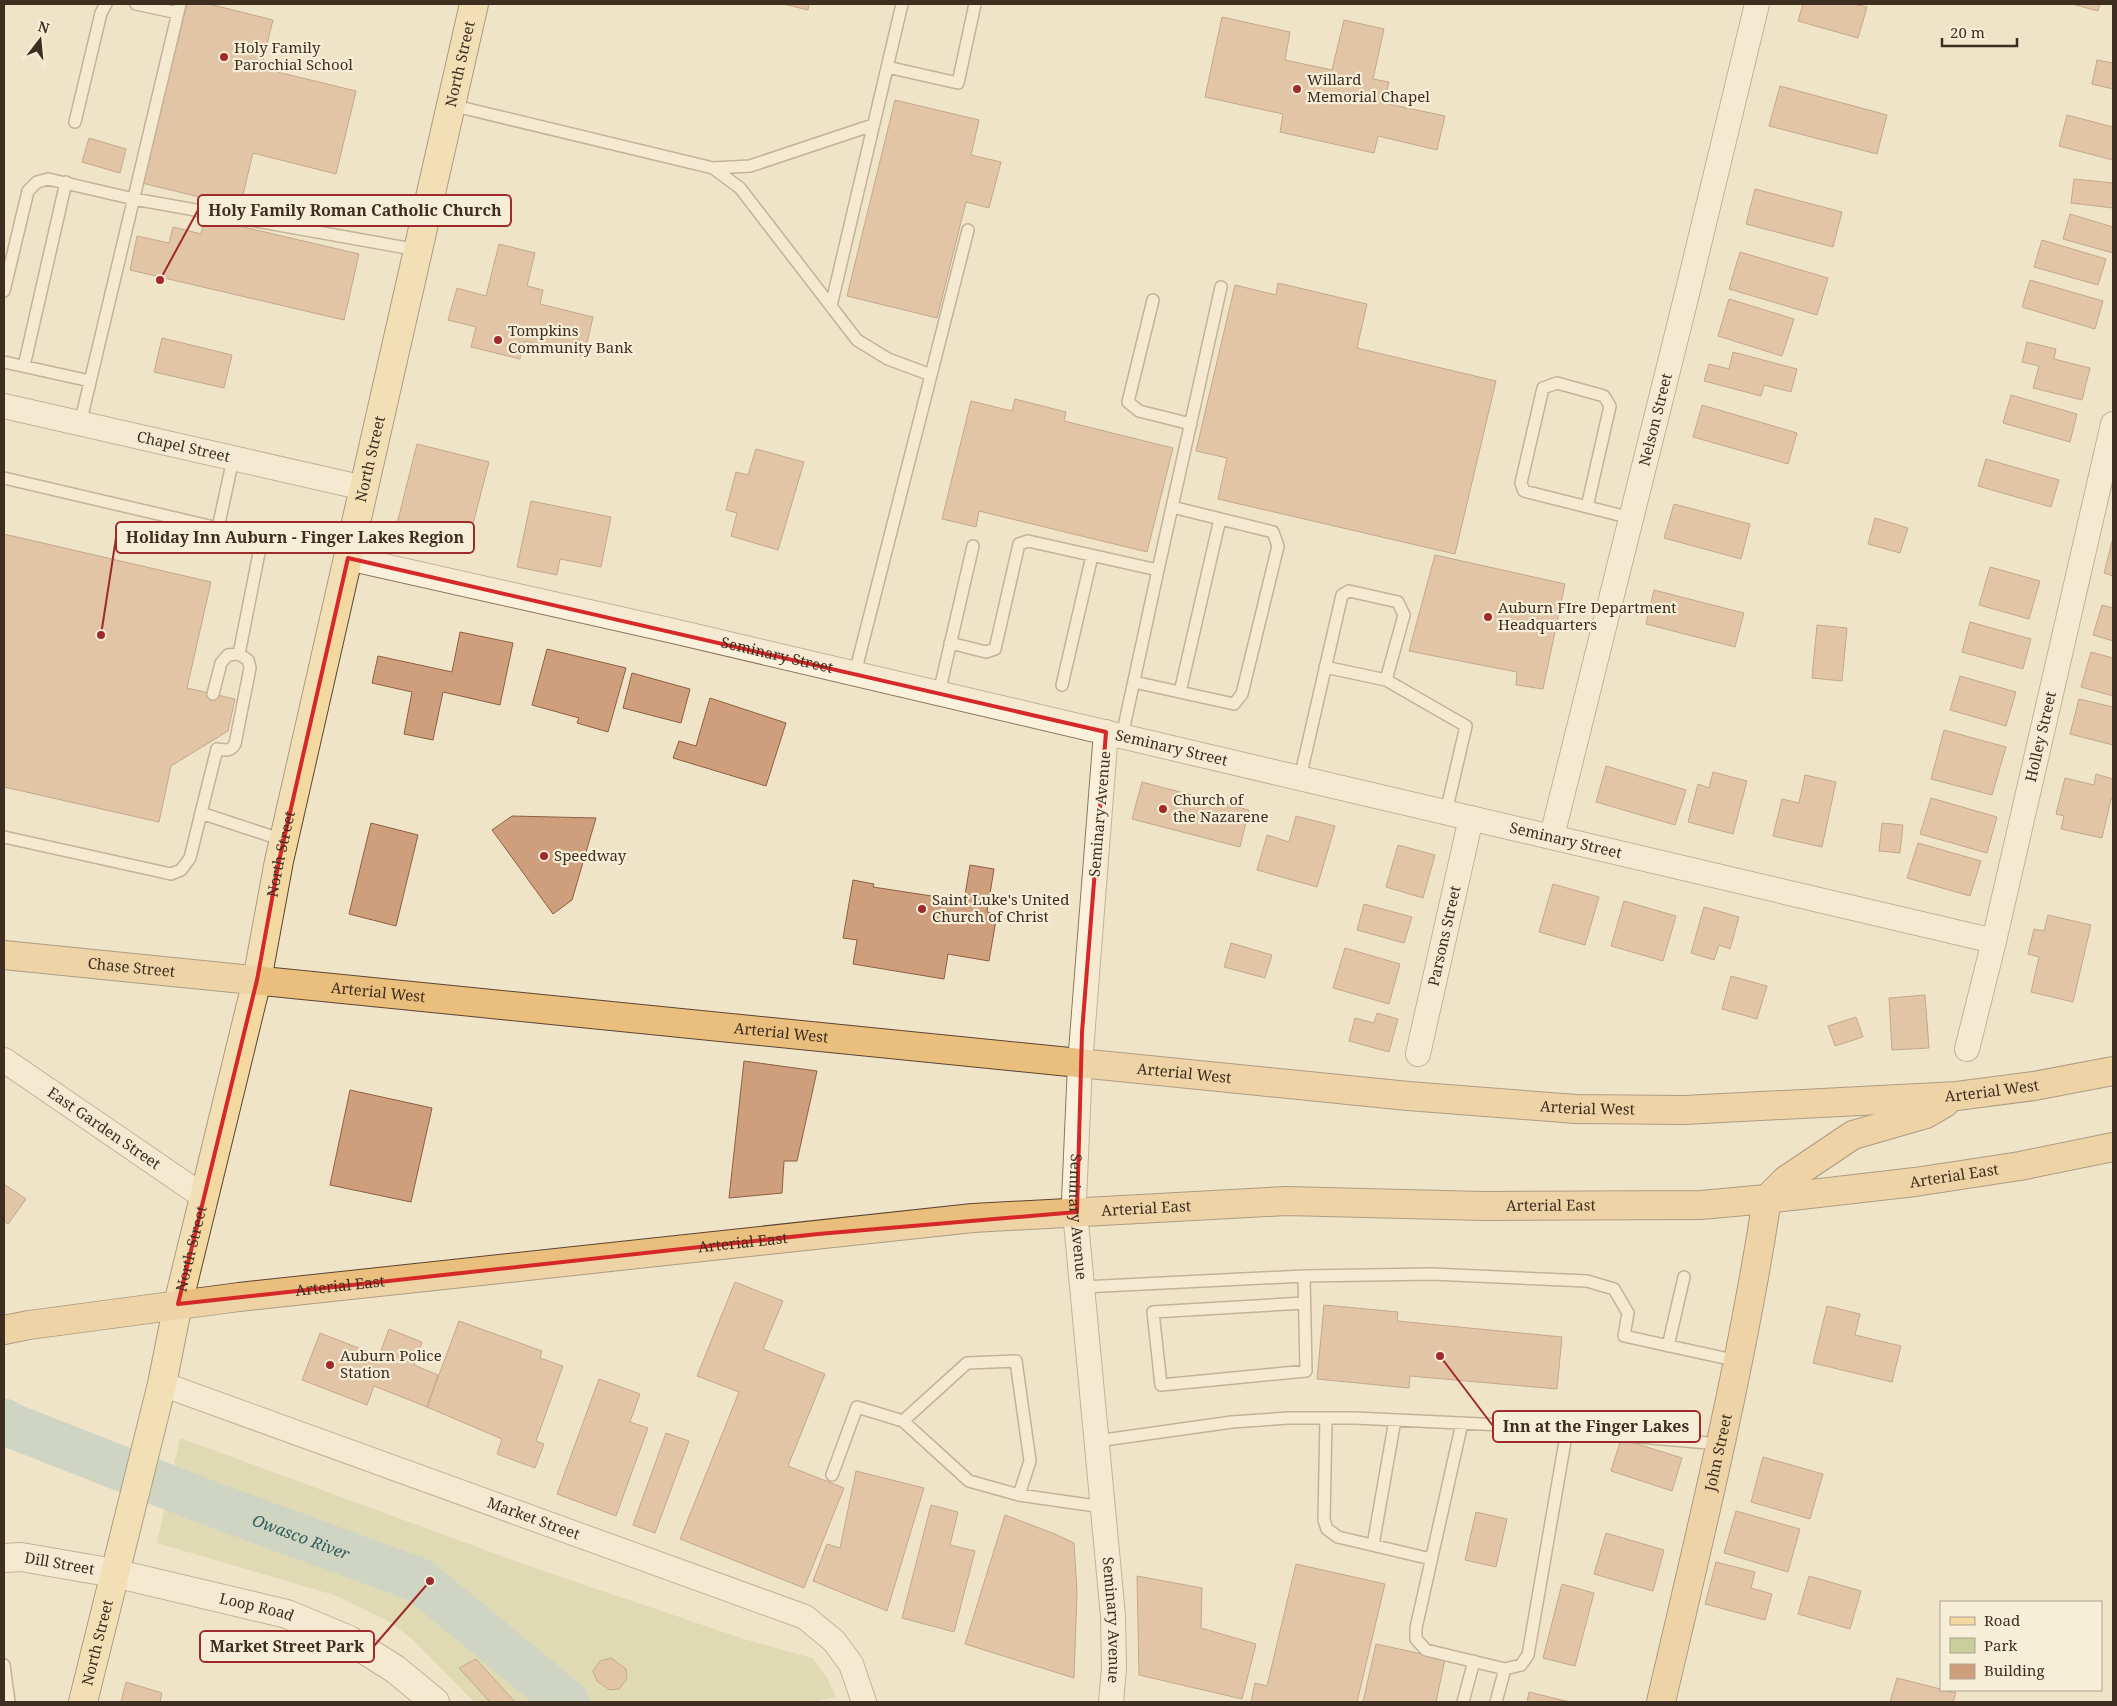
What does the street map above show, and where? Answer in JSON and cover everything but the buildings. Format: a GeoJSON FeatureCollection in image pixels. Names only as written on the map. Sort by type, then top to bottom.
{"type":"FeatureCollection","features":[{"type":"Feature","properties":{"kind":"highway","name":"Chase Street"},"geometry":{"type":"LineString","coordinates":[[4,955],[257,980]]}},
{"type":"Feature","properties":{"kind":"highway","name":"Arterial West"},"geometry":{"type":"LineString","coordinates":[[257,980],[1080,1064],[1465,1101],[1576,1109],[1684,1110],[1957,1096],[2034,1086],[2113,1071]]}},
{"type":"Feature","properties":{"kind":"highway"},"geometry":{"type":"LineString","coordinates":[[1767,1199],[1786,1180],[1853,1135],[1926,1114],[1957,1096]]}},
{"type":"Feature","properties":{"kind":"highway","name":"Arterial East"},"geometry":{"type":"LineString","coordinates":[[4,1330],[178,1304],[973,1218],[1286,1201],[1484,1206],[1701,1205],[1915,1182],[2020,1166],[2113,1147]]}},
{"type":"Feature","properties":{"kind":"highway","name":"John Street"},"geometry":{"type":"LineString","coordinates":[[1661,1702],[1721,1444],[1755,1282],[1767,1199]]}},
{"type":"Feature","properties":{"kind":"main road","name":"North Street"},"geometry":{"type":"LineString","coordinates":[[83,1702],[162,1384],[178,1304],[257,980],[284,840],[474,4]]}},
{"type":"Feature","properties":{"kind":"street","name":"Nelson Street"},"geometry":{"type":"LineString","coordinates":[[1552,836],[1757,4]]}},
{"type":"Feature","properties":{"kind":"street","name":"Chapel Street"},"geometry":{"type":"LineString","coordinates":[[4,406],[364,488]]}},
{"type":"Feature","properties":{"kind":"street","name":"Holley Street"},"geometry":{"type":"LineString","coordinates":[[1966,1048],[1994,940],[2113,424]]}},
{"type":"Feature","properties":{"kind":"street","name":"Seminary Street"},"geometry":{"type":"LineString","coordinates":[[348,558],[855,673],[1994,940]]}},
{"type":"Feature","properties":{"kind":"street","name":"Seminary Avenue"},"geometry":{"type":"LineString","coordinates":[[1111,1702],[1114,1668],[1113,1616],[1077,1212],[1074,1201],[1080,1064],[1114,734]]}},
{"type":"Feature","properties":{"kind":"street","name":"Parsons Street"},"geometry":{"type":"LineString","coordinates":[[1418,1054],[1471,818]]}},
{"type":"Feature","properties":{"kind":"street","name":"East Garden Street"},"geometry":{"type":"LineString","coordinates":[[4,1060],[204,1197]]}},
{"type":"Feature","properties":{"kind":"street","name":"Market Street"},"geometry":{"type":"LineString","coordinates":[[162,1384],[804,1617],[834,1640],[851,1664],[864,1702]]}},
{"type":"Feature","properties":{"kind":"street","name":"Dill Street"},"geometry":{"type":"LineString","coordinates":[[4,1558],[21,1557],[114,1573]]}},
{"type":"Feature","properties":{"kind":"street","name":"Loop Road"},"geometry":{"type":"LineString","coordinates":[[114,1573],[287,1614],[349,1640],[395,1669],[435,1702]]}},
{"type":"Feature","properties":{"kind":"lane"},"geometry":{"type":"LineString","coordinates":[[75,122],[102,13],[106,4]]}},
{"type":"Feature","properties":{"kind":"lane"},"geometry":{"type":"LineString","coordinates":[[80,424],[179,8],[136,4]]}},
{"type":"Feature","properties":{"kind":"lane"},"geometry":{"type":"LineString","coordinates":[[831,306],[902,4]]}},
{"type":"Feature","properties":{"kind":"lane"},"geometry":{"type":"LineString","coordinates":[[887,67],[958,83],[975,4]]}},
{"type":"Feature","properties":{"kind":"lane"},"geometry":{"type":"LineString","coordinates":[[451,105],[713,168],[750,166],[873,125]]}},
{"type":"Feature","properties":{"kind":"lane"},"geometry":{"type":"LineString","coordinates":[[713,168],[740,188],[858,340],[888,359],[931,375]]}},
{"type":"Feature","properties":{"kind":"lane"},"geometry":{"type":"LineString","coordinates":[[4,292],[28,191],[36,182],[48,179],[134,199],[418,250]]}},
{"type":"Feature","properties":{"kind":"lane"},"geometry":{"type":"LineString","coordinates":[[24,366],[66,182]]}},
{"type":"Feature","properties":{"kind":"lane"},"geometry":{"type":"LineString","coordinates":[[855,673],[968,230]]}},
{"type":"Feature","properties":{"kind":"lane"},"geometry":{"type":"LineString","coordinates":[[1114,734],[1134,682],[1221,287]]}},
{"type":"Feature","properties":{"kind":"lane"},"geometry":{"type":"LineString","coordinates":[[1153,300],[1128,402],[1139,411],[1191,424]]}},
{"type":"Feature","properties":{"kind":"lane"},"geometry":{"type":"LineString","coordinates":[[4,362],[90,381]]}},
{"type":"Feature","properties":{"kind":"lane"},"geometry":{"type":"LineString","coordinates":[[1587,506],[1610,406],[1604,396],[1557,383],[1543,388],[1521,483],[1524,491],[1631,518]]}},
{"type":"Feature","properties":{"kind":"lane"},"geometry":{"type":"LineString","coordinates":[[218,528],[233,459]]}},
{"type":"Feature","properties":{"kind":"lane"},"geometry":{"type":"LineString","coordinates":[[4,478],[218,528],[249,536],[256,541],[260,548],[239,654]]}},
{"type":"Feature","properties":{"kind":"lane"},"geometry":{"type":"LineString","coordinates":[[1134,682],[1234,704],[1242,694],[1278,546],[1273,532],[1172,507]]}},
{"type":"Feature","properties":{"kind":"lane"},"geometry":{"type":"LineString","coordinates":[[1180,692],[1220,519]]}},
{"type":"Feature","properties":{"kind":"lane"},"geometry":{"type":"LineString","coordinates":[[950,643],[986,652],[995,649],[1019,544],[1028,541],[1158,570]]}},
{"type":"Feature","properties":{"kind":"lane"},"geometry":{"type":"LineString","coordinates":[[939,693],[973,546]]}},
{"type":"Feature","properties":{"kind":"lane"},"geometry":{"type":"LineString","coordinates":[[1062,685],[1092,556]]}},
{"type":"Feature","properties":{"kind":"lane"},"geometry":{"type":"LineString","coordinates":[[1300,778],[1342,595],[1349,591],[1398,602],[1404,615],[1386,680]]}},
{"type":"Feature","properties":{"kind":"lane"},"geometry":{"type":"LineString","coordinates":[[205,745],[226,751],[235,744],[250,668],[248,660],[239,654],[228,655],[221,663],[213,694]]}},
{"type":"Feature","properties":{"kind":"lane"},"geometry":{"type":"LineString","coordinates":[[1325,667],[1386,680],[1466,726],[1446,812]]}},
{"type":"Feature","properties":{"kind":"lane"},"geometry":{"type":"LineString","coordinates":[[4,837],[171,874],[182,870],[190,858],[217,749]]}},
{"type":"Feature","properties":{"kind":"lane"},"geometry":{"type":"LineString","coordinates":[[201,813],[284,840]]}},
{"type":"Feature","properties":{"kind":"lane"},"geometry":{"type":"LineString","coordinates":[[1083,1287],[1304,1276],[1432,1274],[1587,1281],[1614,1289],[1628,1314],[1624,1336],[1738,1361]]}},
{"type":"Feature","properties":{"kind":"lane"},"geometry":{"type":"LineString","coordinates":[[1304,1276],[1306,1371],[1161,1385],[1153,1312],[1304,1303]]}},
{"type":"Feature","properties":{"kind":"lane"},"geometry":{"type":"LineString","coordinates":[[1668,1346],[1684,1277]]}},
{"type":"Feature","properties":{"kind":"lane"},"geometry":{"type":"LineString","coordinates":[[903,1421],[967,1362],[1016,1361],[1030,1461],[1020,1495]]}},
{"type":"Feature","properties":{"kind":"lane"},"geometry":{"type":"LineString","coordinates":[[832,1474],[856,1408],[903,1421],[969,1481],[1020,1495],[1103,1507]]}},
{"type":"Feature","properties":{"kind":"lane"},"geometry":{"type":"LineString","coordinates":[[1097,1441],[1232,1422],[1288,1418],[1326,1418],[1462,1423],[1567,1430],[1721,1444]]}},
{"type":"Feature","properties":{"kind":"lane"},"geometry":{"type":"LineString","coordinates":[[1326,1418],[1324,1520],[1327,1529],[1338,1537],[1431,1559]]}},
{"type":"Feature","properties":{"kind":"lane"},"geometry":{"type":"LineString","coordinates":[[1373,1545],[1395,1420]]}},
{"type":"Feature","properties":{"kind":"lane"},"geometry":{"type":"LineString","coordinates":[[1462,1423],[1416,1628],[1416,1639],[1426,1650],[1505,1669],[1521,1666],[1528,1654],[1567,1430]]}},
{"type":"Feature","properties":{"kind":"lane"},"geometry":{"type":"LineString","coordinates":[[1463,1702],[1474,1662]]}},
{"type":"Feature","properties":{"kind":"lane"},"geometry":{"type":"LineString","coordinates":[[4,1665],[9,1702]]}},
{"type":"Feature","properties":{"kind":"lane"},"geometry":{"type":"LineString","coordinates":[[1496,1702],[1505,1669]]}},
{"type":"Feature","properties":{"kind":"highlighted area"},"geometry":{"type":"Polygon","coordinates":[[[348,558],[1106,732],[1082,1032],[1077,1212],[818,1234],[178,1304],[257,980],[279,861],[348,558]]]}},
{"type":"Feature","properties":{"kind":"green space"},"geometry":{"type":"Polygon","coordinates":[[[180,1438],[532,1567],[744,1639],[812,1658],[826,1676],[836,1697],[813,1702],[474,1702],[413,1640],[390,1622],[334,1595],[157,1543],[180,1438]]]}},
{"type":"Feature","properties":{"kind":"waterway","name":"Owasco River"},"geometry":{"type":"LineString","coordinates":[[4,1421],[209,1503],[419,1580],[567,1702]]}},
{"type":"Feature","properties":{"kind":"place","name":"Holy Family Parochial School"},"geometry":{"type":"Point","coordinates":[224,57]}},
{"type":"Feature","properties":{"kind":"place","name":"Willard Memorial Chapel"},"geometry":{"type":"Point","coordinates":[1297,89]}},
{"type":"Feature","properties":{"kind":"place","name":"Holy Family Roman Catholic Church"},"geometry":{"type":"Point","coordinates":[160,280]}},
{"type":"Feature","properties":{"kind":"place","name":"Tompkins Community Bank"},"geometry":{"type":"Point","coordinates":[498,340]}},
{"type":"Feature","properties":{"kind":"place","name":"Auburn FIre Department Headquarters"},"geometry":{"type":"Point","coordinates":[1488,617]}},
{"type":"Feature","properties":{"kind":"place","name":"Holiday Inn Auburn - Finger Lakes Region"},"geometry":{"type":"Point","coordinates":[101,635]}},
{"type":"Feature","properties":{"kind":"place","name":"Church of the Nazarene"},"geometry":{"type":"Point","coordinates":[1163,809]}},
{"type":"Feature","properties":{"kind":"place","name":"Speedway"},"geometry":{"type":"Point","coordinates":[544,856]}},
{"type":"Feature","properties":{"kind":"place","name":"Saint Luke's United Church of Christ"},"geometry":{"type":"Point","coordinates":[922,909]}},
{"type":"Feature","properties":{"kind":"place","name":"Inn at the Finger Lakes"},"geometry":{"type":"Point","coordinates":[1440,1356]}},
{"type":"Feature","properties":{"kind":"place","name":"Auburn Police Station"},"geometry":{"type":"Point","coordinates":[330,1365]}},
{"type":"Feature","properties":{"kind":"place","name":"Market Street Park"},"geometry":{"type":"Point","coordinates":[430,1581]}}]}
